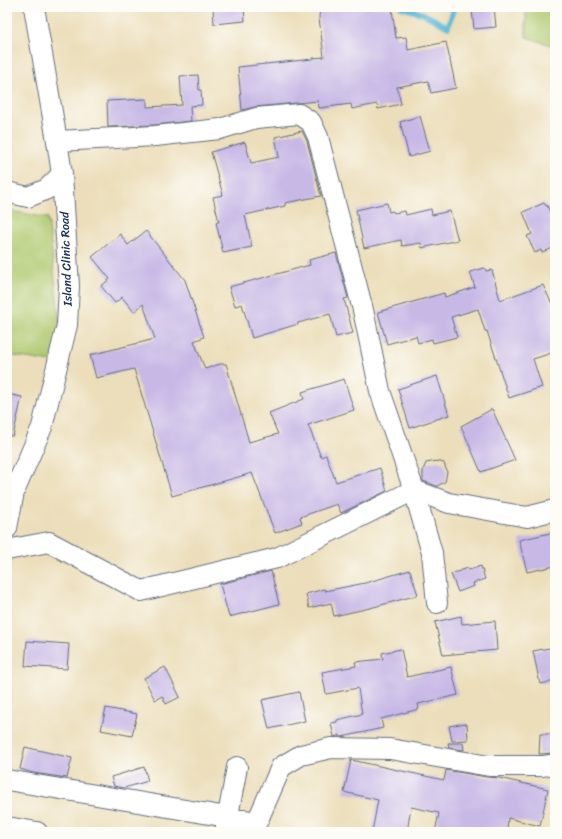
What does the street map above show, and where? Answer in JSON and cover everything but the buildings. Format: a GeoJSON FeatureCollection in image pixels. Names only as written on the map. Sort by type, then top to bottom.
{"type":"FeatureCollection","features":[{"type":"Feature","properties":{"kind":"street","name":"Island Clinic Road"},"geometry":{"type":"LineString","coordinates":[[7,528],[9,493],[42,427],[67,325],[69,286],[62,174],[34,7]]}},
{"type":"Feature","properties":{"kind":"street"},"geometry":{"type":"LineString","coordinates":[[57,140],[155,136],[220,129],[256,118],[299,114],[311,122],[318,137],[363,310],[380,391],[414,490],[432,553],[437,603]]}},
{"type":"Feature","properties":{"kind":"street"},"geometry":{"type":"LineString","coordinates":[[7,192],[28,197],[47,189],[62,174]]}},
{"type":"Feature","properties":{"kind":"street"},"geometry":{"type":"LineString","coordinates":[[7,550],[49,542],[142,591],[278,558],[414,490],[449,503],[527,517],[555,510]]}},
{"type":"Feature","properties":{"kind":"street"},"geometry":{"type":"LineString","coordinates":[[7,780],[226,824],[257,822],[281,767],[301,755],[331,748],[390,749],[489,766],[543,766],[555,764]]}},
{"type":"Feature","properties":{"kind":"street"},"geometry":{"type":"LineString","coordinates":[[226,824],[237,767]]}},
{"type":"Feature","properties":{"kind":"street"},"geometry":{"type":"LineString","coordinates":[[7,827],[37,832]]}},
{"type":"Feature","properties":{"kind":"green space"},"geometry":{"type":"Polygon","coordinates":[[[526,7],[555,7],[554,46],[526,37],[526,7]]]}},
{"type":"Feature","properties":{"kind":"green space"},"geometry":{"type":"Polygon","coordinates":[[[7,210],[48,218],[60,325],[52,362],[7,355],[7,210]]]}},
{"type":"Feature","properties":{"kind":"waterway"},"geometry":{"type":"LineString","coordinates":[[401,7],[424,14],[448,27],[454,7]]}}]}
